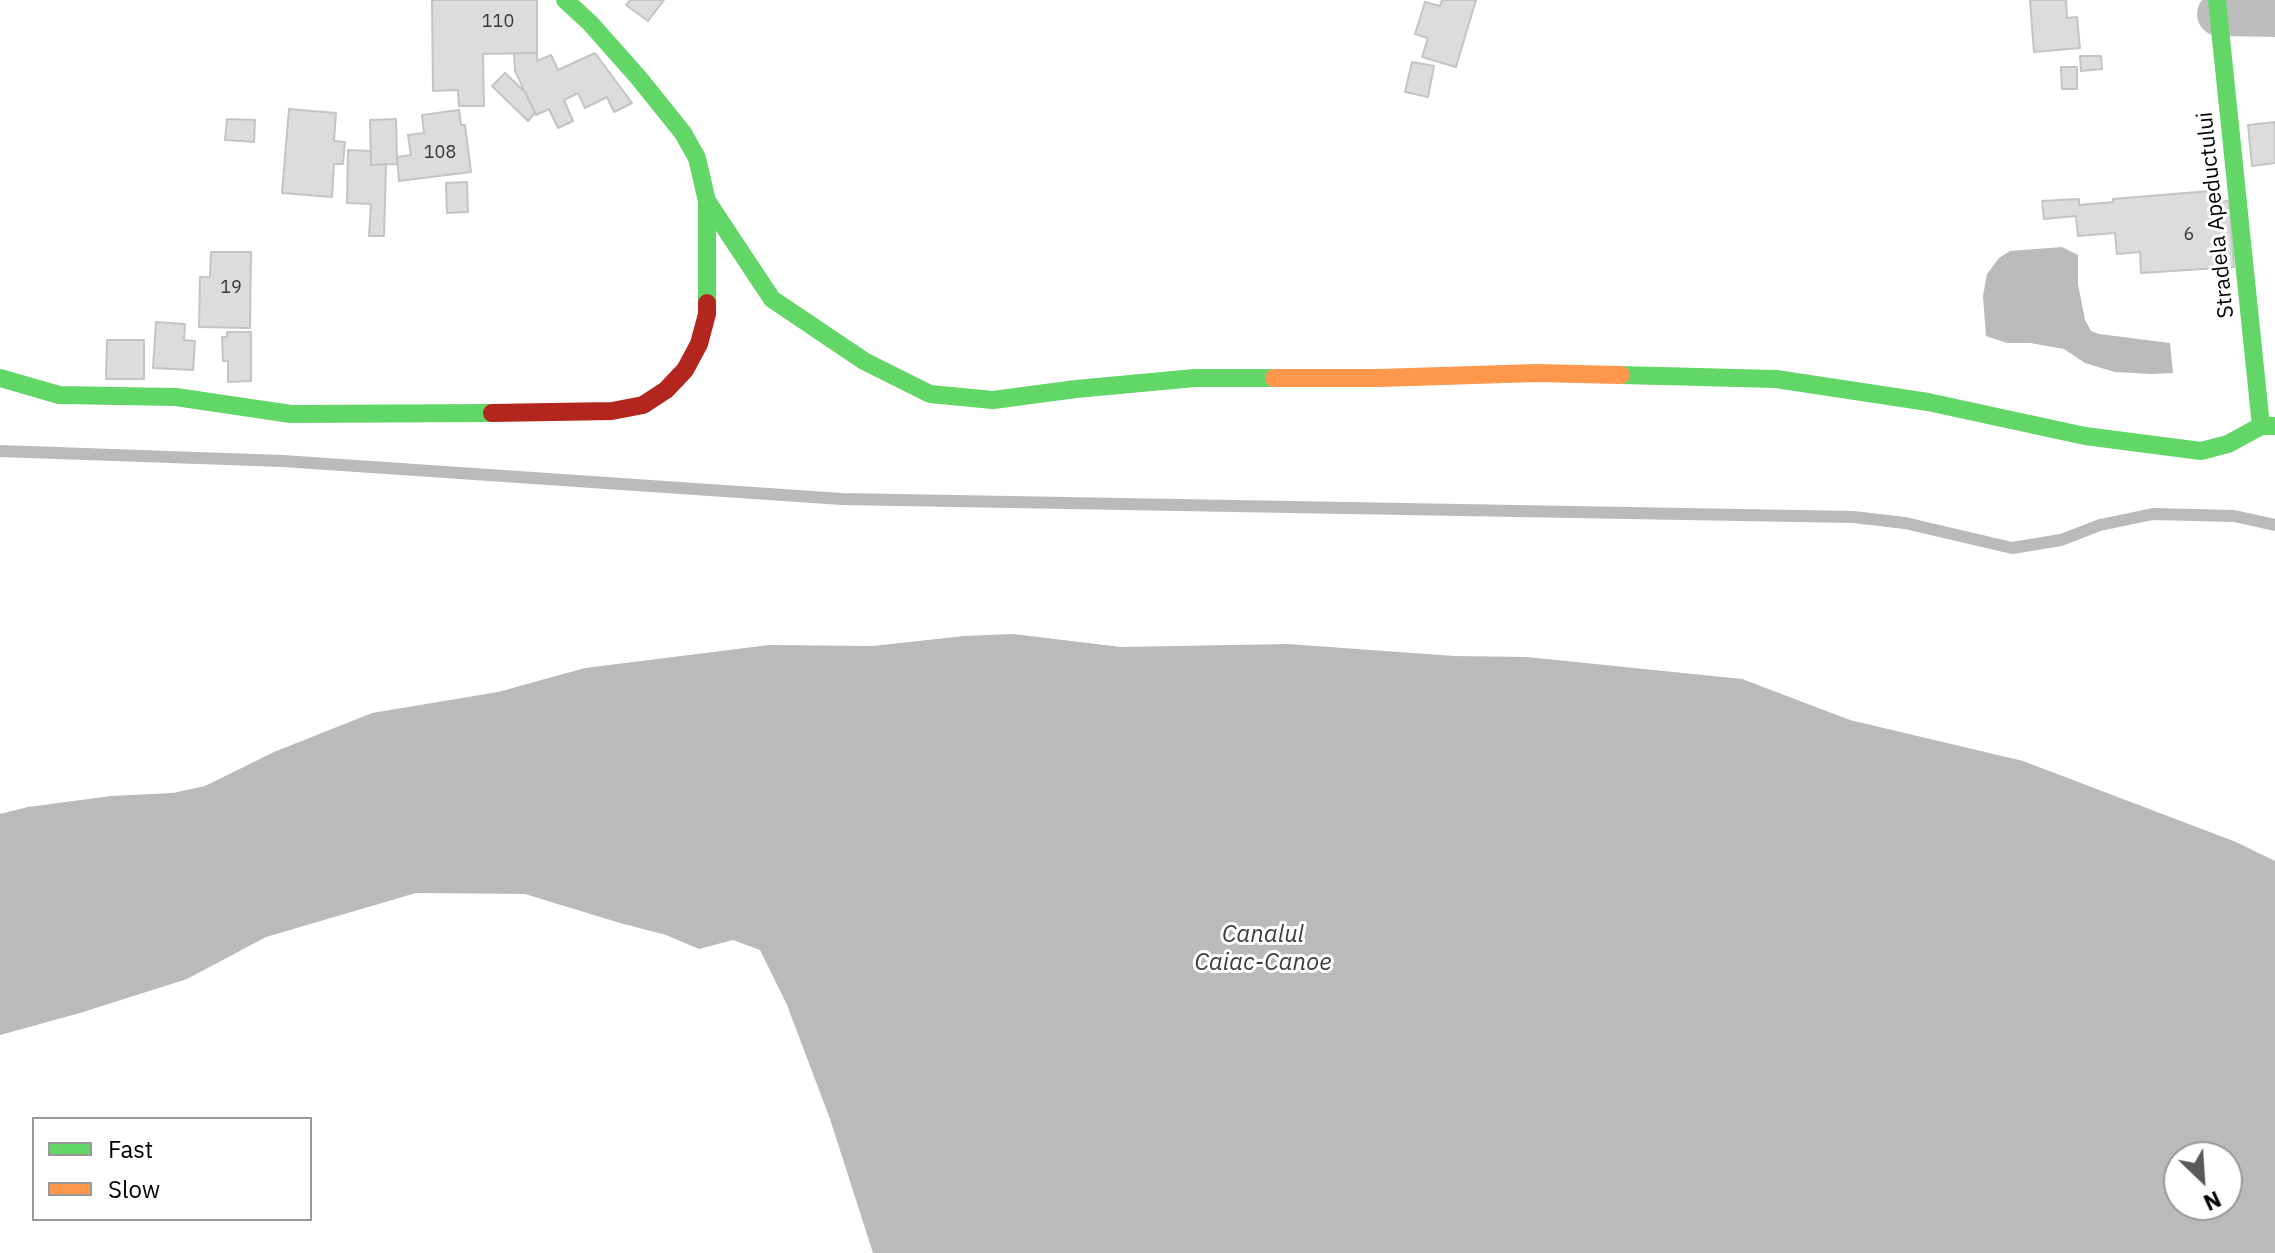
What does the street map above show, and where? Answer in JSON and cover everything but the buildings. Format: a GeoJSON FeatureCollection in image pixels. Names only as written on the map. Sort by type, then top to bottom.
{"type":"FeatureCollection","features":[{"type":"Feature","properties":{"kind":"street"},"geometry":{"type":"LineString","coordinates":[[0,378],[59,395],[176,397],[291,414],[612,411],[643,405],[666,390],[685,370],[699,344],[707,314],[707,201],[697,158],[683,133],[638,77],[565,0]]}},
{"type":"Feature","properties":{"kind":"street"},"geometry":{"type":"LineString","coordinates":[[2218,7],[2275,15]]}},
{"type":"Feature","properties":{"kind":"street","name":"Stradela Apeductului"},"geometry":{"type":"LineString","coordinates":[[2218,7],[2268,426]]}},
{"type":"Feature","properties":{"kind":"street"},"geometry":{"type":"LineString","coordinates":[[707,201],[772,299],[864,361],[930,394],[993,400],[1195,378],[1379,378],[1536,373],[1776,379],[1928,402],[2085,436],[2201,451],[2228,444],[2268,426]]}},
{"type":"Feature","properties":{"kind":"water"},"geometry":{"type":"Polygon","coordinates":[[[2062,247],[2078,255],[2078,284],[2085,320],[2091,331],[2170,343],[2173,373],[2115,372],[2085,363],[2064,349],[2030,343],[2007,343],[1986,336],[1983,296],[1987,274],[1999,258],[2010,251],[2062,247]]]}},
{"type":"Feature","properties":{"kind":"water","name":"Canalul Caiac-Canoe"},"geometry":{"type":"Polygon","coordinates":[[[1013,634],[1121,647],[1288,644],[1454,656],[1527,657],[1742,679],[1850,720],[2023,761],[2236,842],[2275,861],[2275,1253],[873,1253],[830,1119],[787,1005],[760,950],[733,940],[699,949],[666,935],[525,894],[416,893],[266,937],[187,979],[0,1035],[0,814],[28,807],[111,796],[173,793],[205,786],[274,752],[372,713],[498,692],[585,668],[769,645],[873,646],[1013,634]]]}},
{"type":"Feature","properties":{"kind":"waterway"},"geometry":{"type":"LineString","coordinates":[[0,451],[283,461],[842,499],[1853,517],[1905,523],[2012,548],[2061,540],[2100,525],[2153,514],[2234,516],[2275,525]]}},
{"type":"Feature","properties":{"kind":"traffic: fast"},"geometry":{"type":"LineString","coordinates":[[565,0],[638,77],[683,133],[697,158],[707,201],[772,299],[864,361],[930,394],[993,400],[1195,378],[1274,378]]}},
{"type":"Feature","properties":{"kind":"traffic: fast"},"geometry":{"type":"LineString","coordinates":[[2217,0],[2261,426]]}},
{"type":"Feature","properties":{"kind":"traffic: fast"},"geometry":{"type":"LineString","coordinates":[[707,201],[707,303]]}},
{"type":"Feature","properties":{"kind":"traffic: fast"},"geometry":{"type":"LineString","coordinates":[[1621,375],[1776,379],[1928,402],[2085,436],[2201,451],[2228,444],[2261,426],[2275,426]]}},
{"type":"Feature","properties":{"kind":"traffic: fast"},"geometry":{"type":"LineString","coordinates":[[0,378],[59,395],[176,397],[291,414],[492,413]]}},
{"type":"Feature","properties":{"kind":"traffic: slow"},"geometry":{"type":"LineString","coordinates":[[1274,378],[1536,373],[1621,375]]}},
{"type":"Feature","properties":{"kind":"traffic: jam"},"geometry":{"type":"LineString","coordinates":[[492,413],[612,411],[643,405],[666,390],[685,370],[699,344],[707,303]]}}]}
